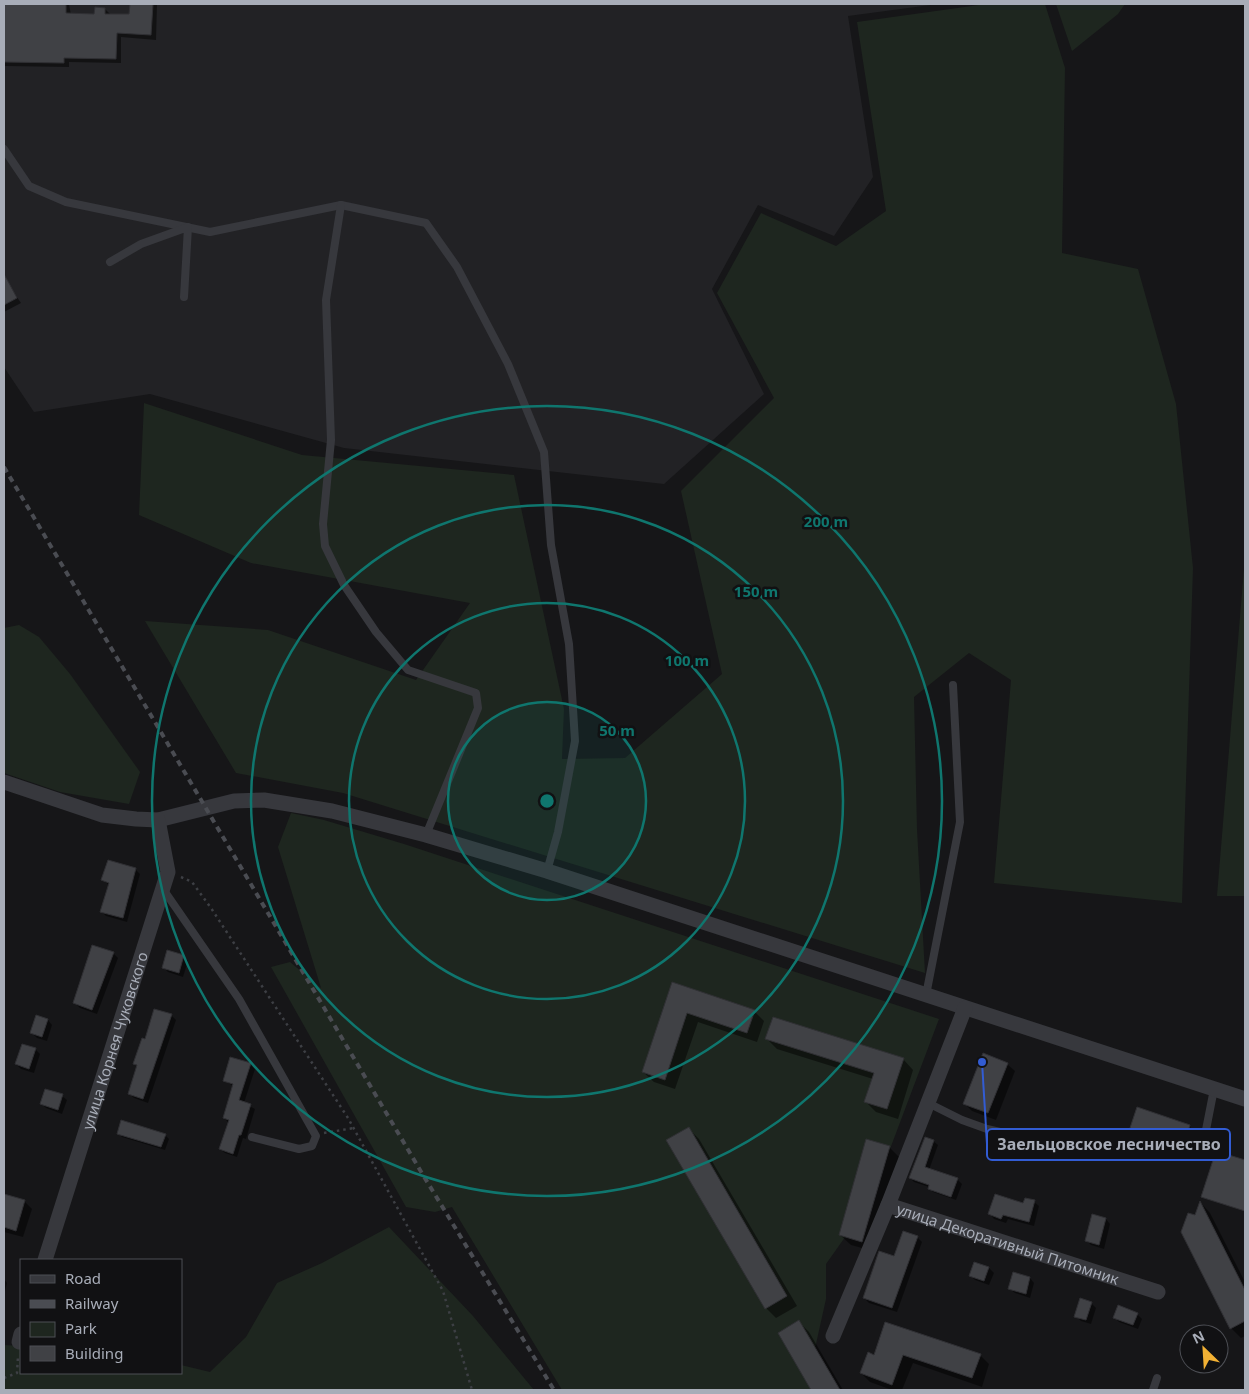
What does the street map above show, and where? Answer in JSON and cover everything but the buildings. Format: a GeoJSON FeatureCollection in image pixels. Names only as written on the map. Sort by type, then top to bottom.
{"type":"FeatureCollection","features":[{"type":"Feature","properties":{"kind":"street"},"geometry":{"type":"LineString","coordinates":[[4,782],[102,815],[158,820],[234,802],[264,800],[332,810],[426,835],[547,871],[1245,1099]]}},
{"type":"Feature","properties":{"kind":"street","name":"улица Корнея Чуковского"},"geometry":{"type":"LineString","coordinates":[[45,1259],[168,872],[158,820]]}},
{"type":"Feature","properties":{"kind":"street","name":"улица Декоративный Питомник"},"geometry":{"type":"LineString","coordinates":[[965,1008],[888,1205],[1158,1292]]}},
{"type":"Feature","properties":{"kind":"street"},"geometry":{"type":"LineString","coordinates":[[833,1336],[888,1205]]}},
{"type":"Feature","properties":{"kind":"lane"},"geometry":{"type":"LineString","coordinates":[[4,149],[29,186],[66,202],[210,232],[341,205],[426,223],[457,267],[508,364],[544,452],[551,545],[569,644],[575,741],[558,832],[547,871]]}},
{"type":"Feature","properties":{"kind":"lane"},"geometry":{"type":"LineString","coordinates":[[341,205],[326,300],[331,440],[323,524],[325,546],[344,585],[376,632],[408,670],[476,694],[478,708],[426,835]]}},
{"type":"Feature","properties":{"kind":"lane"},"geometry":{"type":"LineString","coordinates":[[110,262],[141,244],[188,227]]}},
{"type":"Feature","properties":{"kind":"lane"},"geometry":{"type":"LineString","coordinates":[[184,297],[188,227]]}},
{"type":"Feature","properties":{"kind":"lane"},"geometry":{"type":"LineString","coordinates":[[926,995],[960,822],[952,685]]}},
{"type":"Feature","properties":{"kind":"lane"},"geometry":{"type":"LineString","coordinates":[[163,889],[239,999],[316,1136],[312,1146],[299,1149],[252,1137]]}},
{"type":"Feature","properties":{"kind":"lane"},"geometry":{"type":"LineString","coordinates":[[928,1103],[962,1120],[987,1129],[1078,1150],[1120,1149],[1173,1155],[1193,1153],[1204,1140],[1214,1089]]}},
{"type":"Feature","properties":{"kind":"lane"},"geometry":{"type":"LineString","coordinates":[[1153,1390],[1157,1378]]}},
{"type":"Feature","properties":{"kind":"path"},"geometry":{"type":"LineString","coordinates":[[168,872],[192,882],[211,908],[354,1128],[443,1291],[472,1390]]}},
{"type":"Feature","properties":{"kind":"path"},"geometry":{"type":"LineString","coordinates":[[316,1136],[335,1130],[354,1128]]}},
{"type":"Feature","properties":{"kind":"path"},"geometry":{"type":"LineString","coordinates":[[4,1378],[16,1373],[20,1338]]}},
{"type":"Feature","properties":{"kind":"shaded area"},"geometry":{"type":"Polygon","coordinates":[[[4,4],[938,4],[848,16],[873,177],[834,236],[758,205],[712,289],[764,394],[664,484],[344,448],[150,394],[34,412],[4,367],[4,4]]]}},
{"type":"Feature","properties":{"kind":"green space"},"geometry":{"type":"Polygon","coordinates":[[[986,4],[1045,4],[1065,68],[1062,253],[1138,269],[1176,404],[1193,568],[1182,903],[994,883],[1011,680],[969,653],[914,697],[917,829],[925,973],[343,793],[236,773],[145,621],[268,630],[416,680],[470,603],[251,563],[139,515],[144,403],[302,455],[514,475],[564,709],[562,759],[625,758],[722,674],[681,491],[774,398],[717,293],[761,213],[836,246],[886,211],[857,22],[986,4]]]}},
{"type":"Feature","properties":{"kind":"green space"},"geometry":{"type":"Polygon","coordinates":[[[1056,4],[1125,4],[1118,14],[1072,51],[1056,4]]]}},
{"type":"Feature","properties":{"kind":"green space"},"geometry":{"type":"Polygon","coordinates":[[[1245,556],[1245,896],[1217,896],[1245,556]]]}},
{"type":"Feature","properties":{"kind":"green space"},"geometry":{"type":"Polygon","coordinates":[[[19,625],[39,637],[70,674],[140,772],[129,804],[60,792],[4,773],[4,628],[19,625]]]}},
{"type":"Feature","properties":{"kind":"green space"},"geometry":{"type":"Polygon","coordinates":[[[291,813],[324,820],[404,844],[939,1019],[870,1202],[826,1264],[826,1299],[810,1371],[831,1390],[562,1390],[452,1207],[435,1212],[406,1207],[271,967],[290,962],[321,988],[278,847],[291,813]]]}},
{"type":"Feature","properties":{"kind":"green space"},"geometry":{"type":"Polygon","coordinates":[[[389,1227],[473,1316],[534,1390],[4,1390],[4,1345],[20,1346],[20,1374],[182,1374],[182,1365],[210,1372],[246,1337],[277,1283],[322,1263],[389,1227]]]}},
{"type":"Feature","properties":{"kind":"railway"},"geometry":{"type":"LineString","coordinates":[[4,467],[423,1175],[554,1390]]}},
{"type":"Feature","properties":{"kind":"place","name":"Заельцовское лесничество"},"geometry":{"type":"Point","coordinates":[982,1062]}}]}
